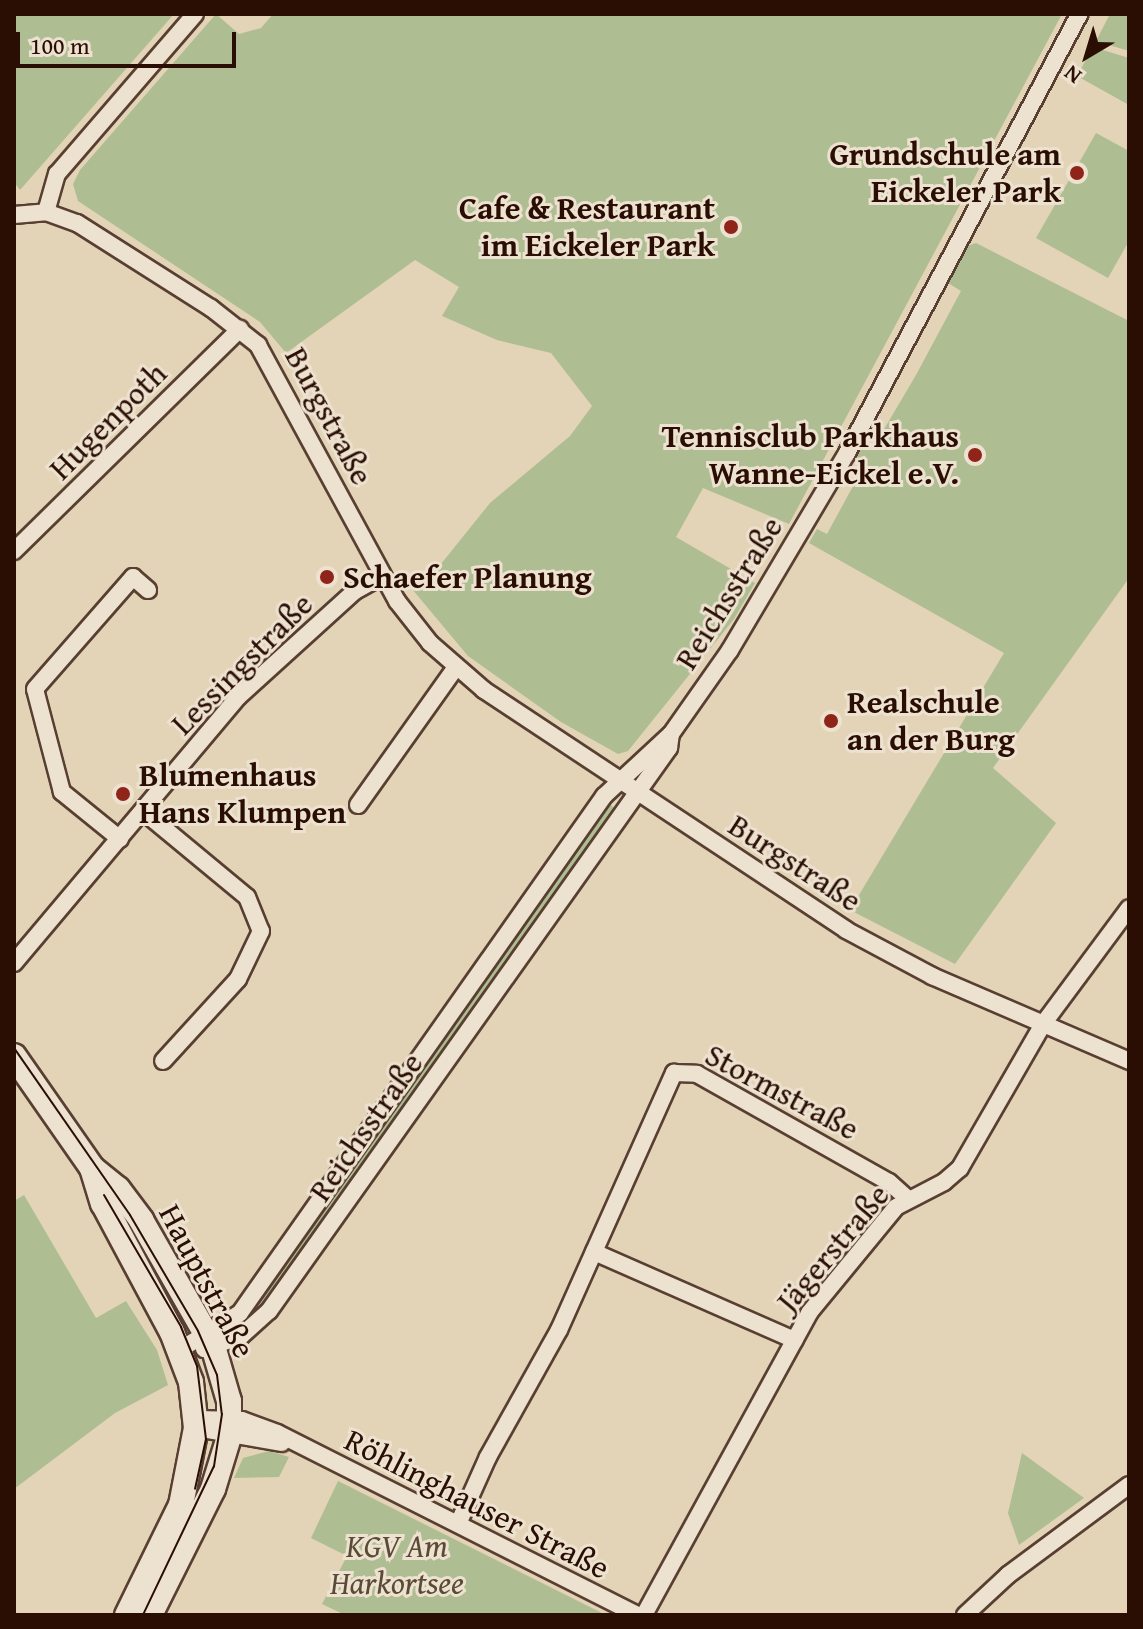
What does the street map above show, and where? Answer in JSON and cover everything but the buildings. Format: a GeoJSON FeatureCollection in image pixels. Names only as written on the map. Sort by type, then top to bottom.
{"type":"FeatureCollection","features":[{"type":"Feature","properties":{"kind":"street"},"geometry":{"type":"LineString","coordinates":[[46,212],[57,174],[195,14]]}},
{"type":"Feature","properties":{"kind":"street","name":"Reichsstraße"},"geometry":{"type":"LineString","coordinates":[[210,1341],[240,1313],[604,796],[671,734],[730,650],[847,453],[1079,14]]}},
{"type":"Feature","properties":{"kind":"street","name":"Burgstraße"},"geometry":{"type":"LineString","coordinates":[[14,215],[46,212],[91,231],[240,329],[272,364],[382,576],[414,624],[456,667],[637,792],[846,930],[1043,1024],[1129,1061]]}},
{"type":"Feature","properties":{"kind":"street","name":"Hugenpoth"},"geometry":{"type":"LineString","coordinates":[[14,551],[240,329]]}},
{"type":"Feature","properties":{"kind":"street","name":"Lessingstraße"},"geometry":{"type":"LineString","coordinates":[[14,963],[238,697],[355,591],[382,576]]}},
{"type":"Feature","properties":{"kind":"street"},"geometry":{"type":"LineString","coordinates":[[120,839],[62,792],[35,689],[133,577],[148,590]]}},
{"type":"Feature","properties":{"kind":"street"},"geometry":{"type":"LineString","coordinates":[[358,805],[456,667]]}},
{"type":"Feature","properties":{"kind":"street","name":"Reichsstraße"},"geometry":{"type":"LineString","coordinates":[[182,1352],[251,1330],[269,1311],[669,748],[671,734]]}},
{"type":"Feature","properties":{"kind":"street"},"geometry":{"type":"LineString","coordinates":[[143,811],[247,897],[261,931],[238,979],[163,1061]]}},
{"type":"Feature","properties":{"kind":"street","name":"Jägerstraße"},"geometry":{"type":"LineString","coordinates":[[644,1615],[817,1302],[907,1198],[944,1182],[960,1168],[1043,1024],[1129,908]]}},
{"type":"Feature","properties":{"kind":"street","name":"Hauptstraße"},"geometry":{"type":"LineString","coordinates":[[14,1056],[92,1168],[118,1189],[141,1220],[210,1341],[230,1428]]}},
{"type":"Feature","properties":{"kind":"street","name":"Stormstraße"},"geometry":{"type":"LineString","coordinates":[[458,1524],[594,1252],[666,1082],[684,1070],[889,1182],[907,1198]]}},
{"type":"Feature","properties":{"kind":"street","name":"Hauptstraße"},"geometry":{"type":"LineString","coordinates":[[92,1168],[103,1203],[182,1352],[196,1424],[181,1505],[127,1615]]}},
{"type":"Feature","properties":{"kind":"street"},"geometry":{"type":"LineString","coordinates":[[594,1252],[794,1340]]}},
{"type":"Feature","properties":{"kind":"street","name":"Röhlinghauser Straße"},"geometry":{"type":"LineString","coordinates":[[196,1424],[230,1428],[291,1443],[637,1615]]}},
{"type":"Feature","properties":{"kind":"street"},"geometry":{"type":"LineString","coordinates":[[150,1615],[213,1489],[230,1428]]}},
{"type":"Feature","properties":{"kind":"street"},"geometry":{"type":"LineString","coordinates":[[965,1615],[1008,1575],[1129,1485]]}},
{"type":"Feature","properties":{"kind":"green space"},"geometry":{"type":"Polygon","coordinates":[[[14,14],[174,14],[20,190],[14,182],[14,14]]]}},
{"type":"Feature","properties":{"kind":"green space"},"geometry":{"type":"Polygon","coordinates":[[[216,14],[239,34],[261,28],[273,14],[1062,14],[789,524],[703,488],[676,537],[755,583],[734,619],[628,751],[618,754],[561,722],[468,656],[407,583],[433,574],[490,503],[570,436],[592,406],[551,353],[497,340],[442,316],[459,287],[415,260],[286,353],[260,322],[78,201],[73,184],[80,170],[216,14]]]}},
{"type":"Feature","properties":{"kind":"green space"},"geometry":{"type":"Polygon","coordinates":[[[1110,14],[1129,14],[1129,51],[1096,41],[1110,14]]]}},
{"type":"Feature","properties":{"kind":"green space"},"geometry":{"type":"Polygon","coordinates":[[[1093,47],[1129,58],[1129,105],[1077,76],[1093,47]]]}},
{"type":"Feature","properties":{"kind":"green space"},"geometry":{"type":"Polygon","coordinates":[[[1096,133],[1129,151],[1129,241],[1108,278],[1036,238],[1096,133]]]}},
{"type":"Feature","properties":{"kind":"green space"},"geometry":{"type":"Polygon","coordinates":[[[976,243],[1129,321],[1129,578],[993,768],[1056,823],[955,964],[850,910],[1004,653],[809,543],[817,529],[827,534],[864,466],[854,460],[862,443],[873,448],[916,375],[961,291],[948,283],[967,246],[976,243]]]}},
{"type":"Feature","properties":{"kind":"green space"},"geometry":{"type":"Polygon","coordinates":[[[606,802],[616,809],[265,1309],[236,1331],[606,802]]]}},
{"type":"Feature","properties":{"kind":"green space"},"geometry":{"type":"Polygon","coordinates":[[[24,1195],[96,1318],[126,1301],[157,1350],[168,1385],[115,1413],[14,1489],[14,1201],[24,1195]]]}},
{"type":"Feature","properties":{"kind":"green space"},"geometry":{"type":"Polygon","coordinates":[[[269,1451],[289,1457],[279,1477],[234,1478],[243,1458],[269,1451]]]}},
{"type":"Feature","properties":{"kind":"green space"},"geometry":{"type":"Polygon","coordinates":[[[1022,1453],[1084,1498],[1019,1545],[1008,1513],[1022,1453]]]}},
{"type":"Feature","properties":{"kind":"green space","name":"KGV Am Harkortsee"},"geometry":{"type":"Polygon","coordinates":[[[338,1481],[604,1615],[345,1615],[322,1604],[347,1556],[311,1538],[338,1481]]]}},
{"type":"Feature","properties":{"kind":"tram line"},"geometry":{"type":"LineString","coordinates":[[14,1048],[130,1215],[198,1331],[217,1375],[222,1414],[214,1466],[143,1615]]}},
{"type":"Feature","properties":{"kind":"tram line"},"geometry":{"type":"LineString","coordinates":[[104,1195],[181,1327],[197,1366],[206,1439],[195,1489]]}},
{"type":"Feature","properties":{"kind":"place","name":"Grundschule am Eickeler Park"},"geometry":{"type":"Point","coordinates":[1077,173]}},
{"type":"Feature","properties":{"kind":"place","name":"Cafe & Restaurant im Eickeler Park"},"geometry":{"type":"Point","coordinates":[731,227]}},
{"type":"Feature","properties":{"kind":"place","name":"Tennisclub Parkhaus Wanne-Eickel e.V."},"geometry":{"type":"Point","coordinates":[975,455]}},
{"type":"Feature","properties":{"kind":"place","name":"Schaefer Planung"},"geometry":{"type":"Point","coordinates":[327,577]}},
{"type":"Feature","properties":{"kind":"place","name":"Realschule an der Burg"},"geometry":{"type":"Point","coordinates":[831,721]}},
{"type":"Feature","properties":{"kind":"place","name":"Blumenhaus Hans Klumpen"},"geometry":{"type":"Point","coordinates":[123,794]}}]}
